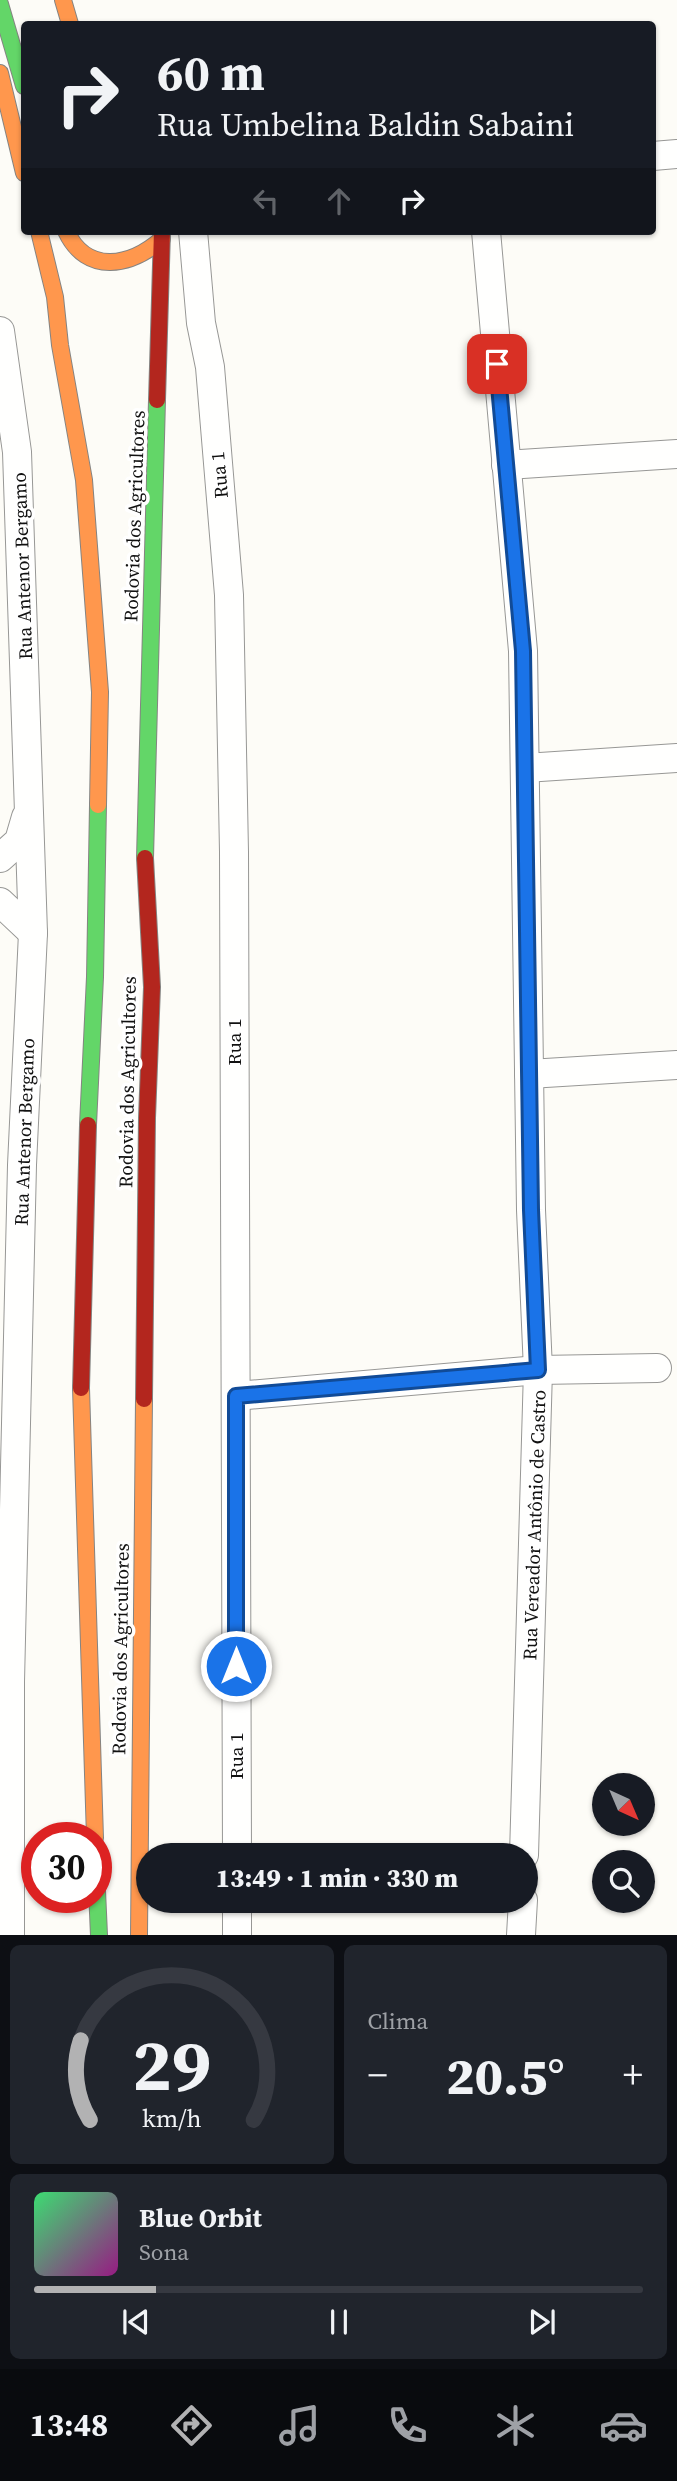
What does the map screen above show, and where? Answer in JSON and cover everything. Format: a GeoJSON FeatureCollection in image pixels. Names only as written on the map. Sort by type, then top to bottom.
{"type":"FeatureCollection","features":[{"type":"Feature","properties":{"kind":"main road"},"geometry":{"type":"LineString","coordinates":[[63,0],[69,21]]}},
{"type":"Feature","properties":{"kind":"main road"},"geometry":{"type":"LineString","coordinates":[[0,4],[21,76]]}},
{"type":"Feature","properties":{"kind":"main road"},"geometry":{"type":"LineString","coordinates":[[0,73],[21,160]]}},
{"type":"Feature","properties":{"kind":"main road","name":"Rodovia dos Agricultores"},"geometry":{"type":"LineString","coordinates":[[39,235],[55,297],[60,345],[84,480],[100,692],[95,976],[86,1156],[81,1378],[95,1822]]}},
{"type":"Feature","properties":{"kind":"main road"},"geometry":{"type":"LineString","coordinates":[[67,235],[70,244],[83,254],[119,263],[141,256],[165,235]]}},
{"type":"Feature","properties":{"kind":"main road","name":"Rodovia dos Agricultores"},"geometry":{"type":"LineString","coordinates":[[139,1935],[147,1118],[152,987],[145,849],[166,235]]}},
{"type":"Feature","properties":{"kind":"main road"},"geometry":{"type":"LineString","coordinates":[[98,1913],[99,1935]]}},
{"type":"Feature","properties":{"kind":"street"},"geometry":{"type":"LineString","coordinates":[[656,156],[677,154]]}},
{"type":"Feature","properties":{"kind":"street","name":"Rua 1"},"geometry":{"type":"LineString","coordinates":[[193,235],[201,323],[210,367],[229,595],[234,852],[237,1843]]}},
{"type":"Feature","properties":{"kind":"street","name":"Rua Vereador Antônio de Castro"},"geometry":{"type":"LineString","coordinates":[[486,235],[523,651],[531,1210],[538,1370],[524,1843]]}},
{"type":"Feature","properties":{"kind":"street","name":"Rua Antenor Bergamo"},"geometry":{"type":"LineString","coordinates":[[0,331],[17,452],[31,801],[33,933],[22,1165],[10,1682],[10,1935]]}},
{"type":"Feature","properties":{"kind":"street"},"geometry":{"type":"LineString","coordinates":[[506,465],[677,453]]}},
{"type":"Feature","properties":{"kind":"street"},"geometry":{"type":"LineString","coordinates":[[525,768],[677,758]]}},
{"type":"Feature","properties":{"kind":"street"},"geometry":{"type":"LineString","coordinates":[[0,858],[8,854],[19,841],[31,801]]}},
{"type":"Feature","properties":{"kind":"street"},"geometry":{"type":"LineString","coordinates":[[0,902],[33,933]]}},
{"type":"Feature","properties":{"kind":"street"},"geometry":{"type":"LineString","coordinates":[[529,1074],[677,1065]]}},
{"type":"Feature","properties":{"kind":"street"},"geometry":{"type":"LineString","coordinates":[[236,1396],[538,1370],[657,1367]]}},
{"type":"Feature","properties":{"kind":"street"},"geometry":{"type":"LineString","coordinates":[[237,1913],[237,1935]]}},
{"type":"Feature","properties":{"kind":"street"},"geometry":{"type":"LineString","coordinates":[[522,1935],[523,1913]]}},
{"type":"Feature","properties":{"kind":"traffic: fast"},"geometry":{"type":"LineString","coordinates":[[0,4],[21,76]]}},
{"type":"Feature","properties":{"kind":"traffic: fast"},"geometry":{"type":"LineString","coordinates":[[145,858],[157,400]]}},
{"type":"Feature","properties":{"kind":"traffic: fast"},"geometry":{"type":"LineString","coordinates":[[88,1125],[95,977],[98,805]]}},
{"type":"Feature","properties":{"kind":"traffic: fast"},"geometry":{"type":"LineString","coordinates":[[98,1913],[99,1935]]}},
{"type":"Feature","properties":{"kind":"traffic: slow"},"geometry":{"type":"LineString","coordinates":[[63,0],[69,21]]}},
{"type":"Feature","properties":{"kind":"traffic: slow"},"geometry":{"type":"LineString","coordinates":[[0,73],[21,160]]}},
{"type":"Feature","properties":{"kind":"traffic: slow"},"geometry":{"type":"LineString","coordinates":[[40,235],[55,297],[60,345],[84,480],[100,692],[98,805]]}},
{"type":"Feature","properties":{"kind":"traffic: slow"},"geometry":{"type":"LineString","coordinates":[[69,235],[86,255],[110,262],[137,255],[162,239]]}},
{"type":"Feature","properties":{"kind":"traffic: slow"},"geometry":{"type":"LineString","coordinates":[[81,1388],[95,1822]]}},
{"type":"Feature","properties":{"kind":"traffic: slow"},"geometry":{"type":"LineString","coordinates":[[139,1935],[144,1399]]}},
{"type":"Feature","properties":{"kind":"traffic: jam"},"geometry":{"type":"LineString","coordinates":[[157,400],[162,235]]}},
{"type":"Feature","properties":{"kind":"traffic: jam"},"geometry":{"type":"LineString","coordinates":[[144,1399],[147,1118],[152,987],[145,858]]}},
{"type":"Feature","properties":{"kind":"traffic: jam"},"geometry":{"type":"LineString","coordinates":[[81,1388],[88,1125]]}},
{"type":"Feature","properties":{"kind":"route"},"geometry":{"type":"LineString","coordinates":[[236,1666],[236,1396],[538,1370],[531,1210],[523,651],[497,364]]}}]}
